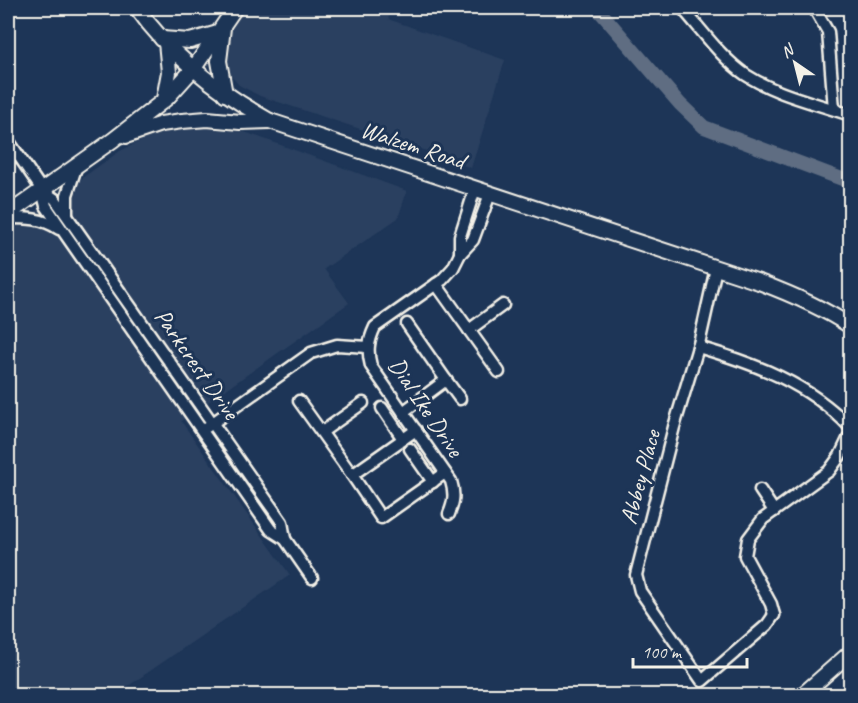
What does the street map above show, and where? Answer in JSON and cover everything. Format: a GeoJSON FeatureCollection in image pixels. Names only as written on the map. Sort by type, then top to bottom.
{"type":"FeatureCollection","features":[{"type":"Feature","properties":{"kind":"main road","name":"Walzem Road"},"geometry":{"type":"LineString","coordinates":[[137,8],[164,40],[194,68],[225,94],[270,120],[799,297],[850,326]]}},
{"type":"Feature","properties":{"kind":"main road"},"geometry":{"type":"LineString","coordinates":[[8,216],[164,100],[194,68],[235,8]]}},
{"type":"Feature","properties":{"kind":"main road"},"geometry":{"type":"LineString","coordinates":[[164,100],[169,72],[164,40],[190,41],[221,29]]}},
{"type":"Feature","properties":{"kind":"main road"},"geometry":{"type":"LineString","coordinates":[[221,29],[219,62],[225,94]]}},
{"type":"Feature","properties":{"kind":"main road"},"geometry":{"type":"LineString","coordinates":[[113,140],[161,124],[182,121],[270,120]]}},
{"type":"Feature","properties":{"kind":"main road"},"geometry":{"type":"LineString","coordinates":[[801,696],[850,652]]}},
{"type":"Feature","properties":{"kind":"street"},"geometry":{"type":"LineString","coordinates":[[682,8],[718,50],[746,75],[776,90],[850,114]]}},
{"type":"Feature","properties":{"kind":"street"},"geometry":{"type":"LineString","coordinates":[[814,8],[828,32],[834,109]]}},
{"type":"Feature","properties":{"kind":"street","name":"Parkcrest Drive"},"geometry":{"type":"LineString","coordinates":[[8,140],[42,190],[56,200],[282,522],[285,539]]}},
{"type":"Feature","properties":{"kind":"street"},"geometry":{"type":"LineString","coordinates":[[68,217],[67,196],[77,165]]}},
{"type":"Feature","properties":{"kind":"street","name":"Dial Ike Drive"},"geometry":{"type":"LineString","coordinates":[[460,254],[460,236],[475,189]]}},
{"type":"Feature","properties":{"kind":"street","name":"Parkcrest Drive"},"geometry":{"type":"LineString","coordinates":[[42,190],[45,206],[271,530],[285,539],[312,578]]}},
{"type":"Feature","properties":{"kind":"street","name":"Dial Ike Drive"},"geometry":{"type":"LineString","coordinates":[[449,514],[454,501],[454,490],[445,473],[371,366],[367,353],[369,339],[375,327],[436,284],[453,268],[460,254],[473,240],[490,194]]}},
{"type":"Feature","properties":{"kind":"street"},"geometry":{"type":"LineString","coordinates":[[8,216],[38,219],[63,231]]}},
{"type":"Feature","properties":{"kind":"street","name":"Abbey Place"},"geometry":{"type":"LineString","coordinates":[[716,268],[699,347],[674,427],[636,575],[640,591],[702,681],[778,616],[745,556],[748,539],[763,519],[774,511]]}},
{"type":"Feature","properties":{"kind":"street"},"geometry":{"type":"LineString","coordinates":[[436,284],[499,372]]}},
{"type":"Feature","properties":{"kind":"street"},"geometry":{"type":"LineString","coordinates":[[469,330],[503,305]]}},
{"type":"Feature","properties":{"kind":"street"},"geometry":{"type":"LineString","coordinates":[[407,324],[460,399]]}},
{"type":"Feature","properties":{"kind":"street"},"geometry":{"type":"LineString","coordinates":[[202,430],[312,353],[337,345],[368,347]]}},
{"type":"Feature","properties":{"kind":"street"},"geometry":{"type":"LineString","coordinates":[[699,347],[747,361],[784,377],[837,414],[850,427]]}},
{"type":"Feature","properties":{"kind":"street"},"geometry":{"type":"LineString","coordinates":[[403,411],[446,380]]}},
{"type":"Feature","properties":{"kind":"street"},"geometry":{"type":"LineString","coordinates":[[299,401],[381,518],[445,473]]}},
{"type":"Feature","properties":{"kind":"street"},"geometry":{"type":"LineString","coordinates":[[322,432],[363,403]]}},
{"type":"Feature","properties":{"kind":"street"},"geometry":{"type":"LineString","coordinates":[[381,408],[403,440]]}},
{"type":"Feature","properties":{"kind":"street"},"geometry":{"type":"LineString","coordinates":[[352,475],[416,430]]}},
{"type":"Feature","properties":{"kind":"street"},"geometry":{"type":"LineString","coordinates":[[760,490],[774,511],[829,471],[840,456],[850,435]]}},
{"type":"Feature","properties":{"kind":"street"},"geometry":{"type":"LineString","coordinates":[[410,449],[433,482]]}},
{"type":"Feature","properties":{"kind":"street"},"geometry":{"type":"LineString","coordinates":[[271,530],[282,522]]}},
{"type":"Feature","properties":{"kind":"shaded area"},"geometry":{"type":"Polygon","coordinates":[[[245,8],[392,8],[388,19],[505,60],[471,168],[421,149],[260,96],[239,85],[230,75],[226,53],[227,37],[245,8]]]}},
{"type":"Feature","properties":{"kind":"shaded area"},"geometry":{"type":"Polygon","coordinates":[[[200,125],[242,131],[407,191],[398,218],[324,269],[349,303],[181,421],[290,575],[115,695],[8,695],[8,231],[120,151],[161,131],[200,125]]]}},
{"type":"Feature","properties":{"kind":"waterway"},"geometry":{"type":"LineString","coordinates":[[597,8],[680,104],[704,127],[850,182]]}}]}
